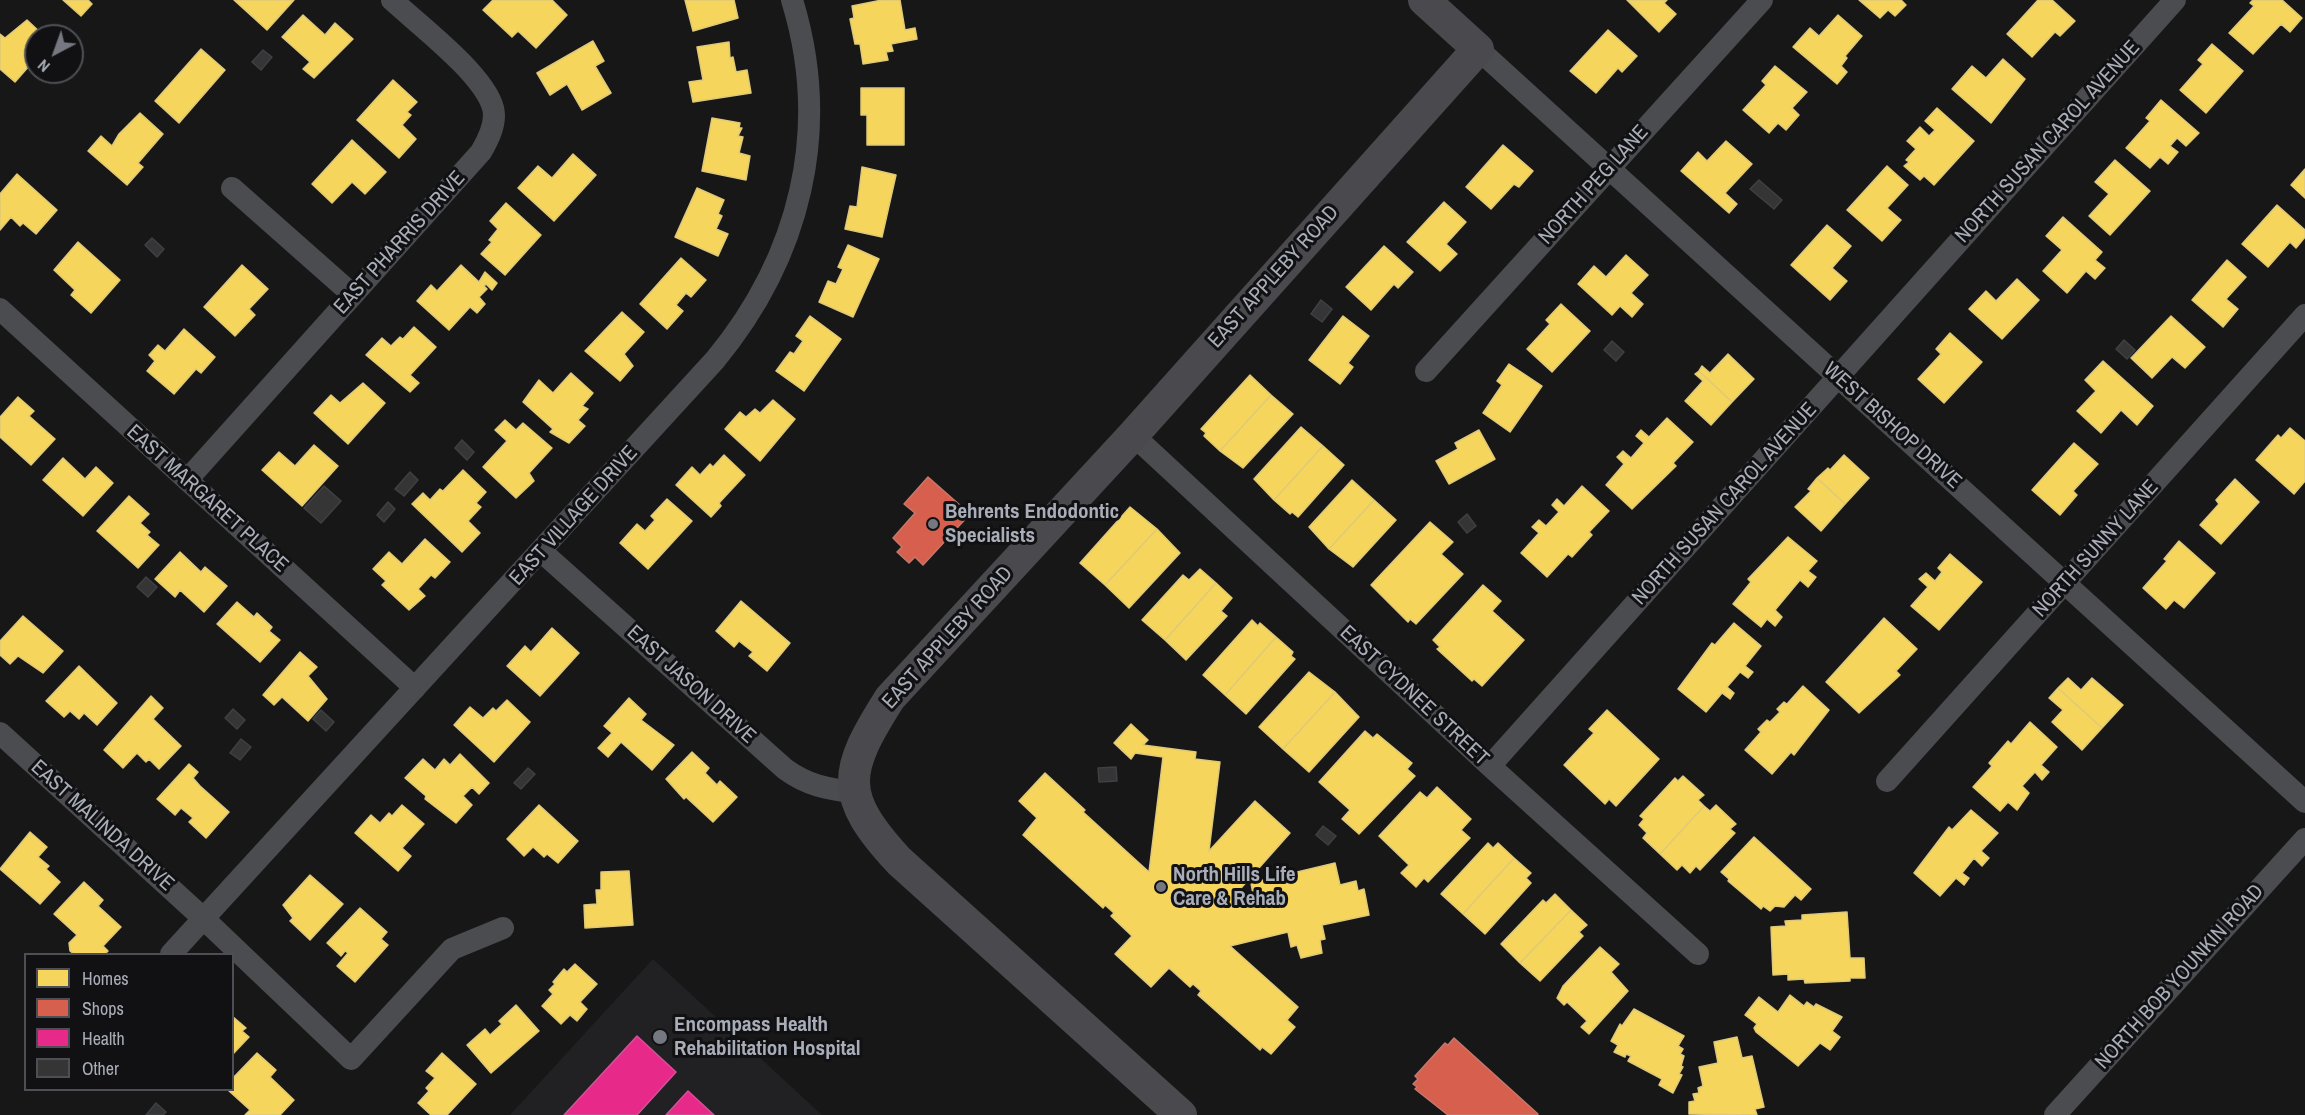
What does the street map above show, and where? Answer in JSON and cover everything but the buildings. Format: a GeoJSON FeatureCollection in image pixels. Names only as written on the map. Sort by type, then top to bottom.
{"type":"FeatureCollection","features":[{"type":"Feature","properties":{"kind":"street","name":"EAST PHARRIS DRIVE"},"geometry":{"type":"LineString","coordinates":[[187,480],[481,152],[491,135],[494,110],[481,82],[392,0]]}},
{"type":"Feature","properties":{"kind":"street","name":"EAST VILLAGE DRIVE"},"geometry":{"type":"LineString","coordinates":[[172,953],[542,552],[738,332],[759,301],[775,268],[793,220],[803,178],[809,127],[808,73],[801,30],[792,0]]}},
{"type":"Feature","properties":{"kind":"street"},"geometry":{"type":"LineString","coordinates":[[1424,0],[1478,49]]}},
{"type":"Feature","properties":{"kind":"street","name":"NORTH PEG LANE"},"geometry":{"type":"LineString","coordinates":[[1426,370],[1762,0]]}},
{"type":"Feature","properties":{"kind":"street","name":"NORTH SUSAN CAROL AVENUE"},"geometry":{"type":"LineString","coordinates":[[1490,766],[2175,0]]}},
{"type":"Feature","properties":{"kind":"street","name":"WEST BISHOP DRIVE"},"geometry":{"type":"LineString","coordinates":[[1478,49],[2305,802]]}},
{"type":"Feature","properties":{"kind":"street","name":"EAST APPLEBY ROAD"},"geometry":{"type":"LineString","coordinates":[[1181,1115],[899,861],[862,816],[854,792],[855,769],[870,729],[890,698],[1132,435],[1478,49]]}},
{"type":"Feature","properties":{"kind":"street"},"geometry":{"type":"LineString","coordinates":[[232,188],[353,295]]}},
{"type":"Feature","properties":{"kind":"street","name":"EAST MARGARET PLACE"},"geometry":{"type":"LineString","coordinates":[[0,309],[415,688]]}},
{"type":"Feature","properties":{"kind":"street","name":"NORTH SUNNY LANE"},"geometry":{"type":"LineString","coordinates":[[1887,781],[2305,315]]}},
{"type":"Feature","properties":{"kind":"street","name":"EAST CYDNEE STREET"},"geometry":{"type":"LineString","coordinates":[[1132,435],[1490,766],[1698,954]]}},
{"type":"Feature","properties":{"kind":"street","name":"EAST JASON DRIVE"},"geometry":{"type":"LineString","coordinates":[[542,552],[784,770],[822,789],[854,792]]}},
{"type":"Feature","properties":{"kind":"street","name":"EAST MALINDA DRIVE"},"geometry":{"type":"LineString","coordinates":[[0,733],[204,919],[351,1059],[452,949],[503,928]]}},
{"type":"Feature","properties":{"kind":"street","name":"NORTH BOB YOUNKIN ROAD"},"geometry":{"type":"LineString","coordinates":[[2055,1115],[2305,839]]}},
{"type":"Feature","properties":{"kind":"shaded area","name":"Encompass Health Rehabilitation Hospital"},"geometry":{"type":"Polygon","coordinates":[[[653,959],[822,1115],[510,1115],[653,959]]]}},
{"type":"Feature","properties":{"kind":"place","name":"Behrents Endodontic Specialists"},"geometry":{"type":"Point","coordinates":[933,524]}},
{"type":"Feature","properties":{"kind":"place","name":"North Hills Life Care & Rehab"},"geometry":{"type":"Point","coordinates":[1161,887]}},
{"type":"Feature","properties":{"kind":"place","name":"Encompass Health Rehabilitation Hospital"},"geometry":{"type":"Point","coordinates":[660,1037]}}]}
